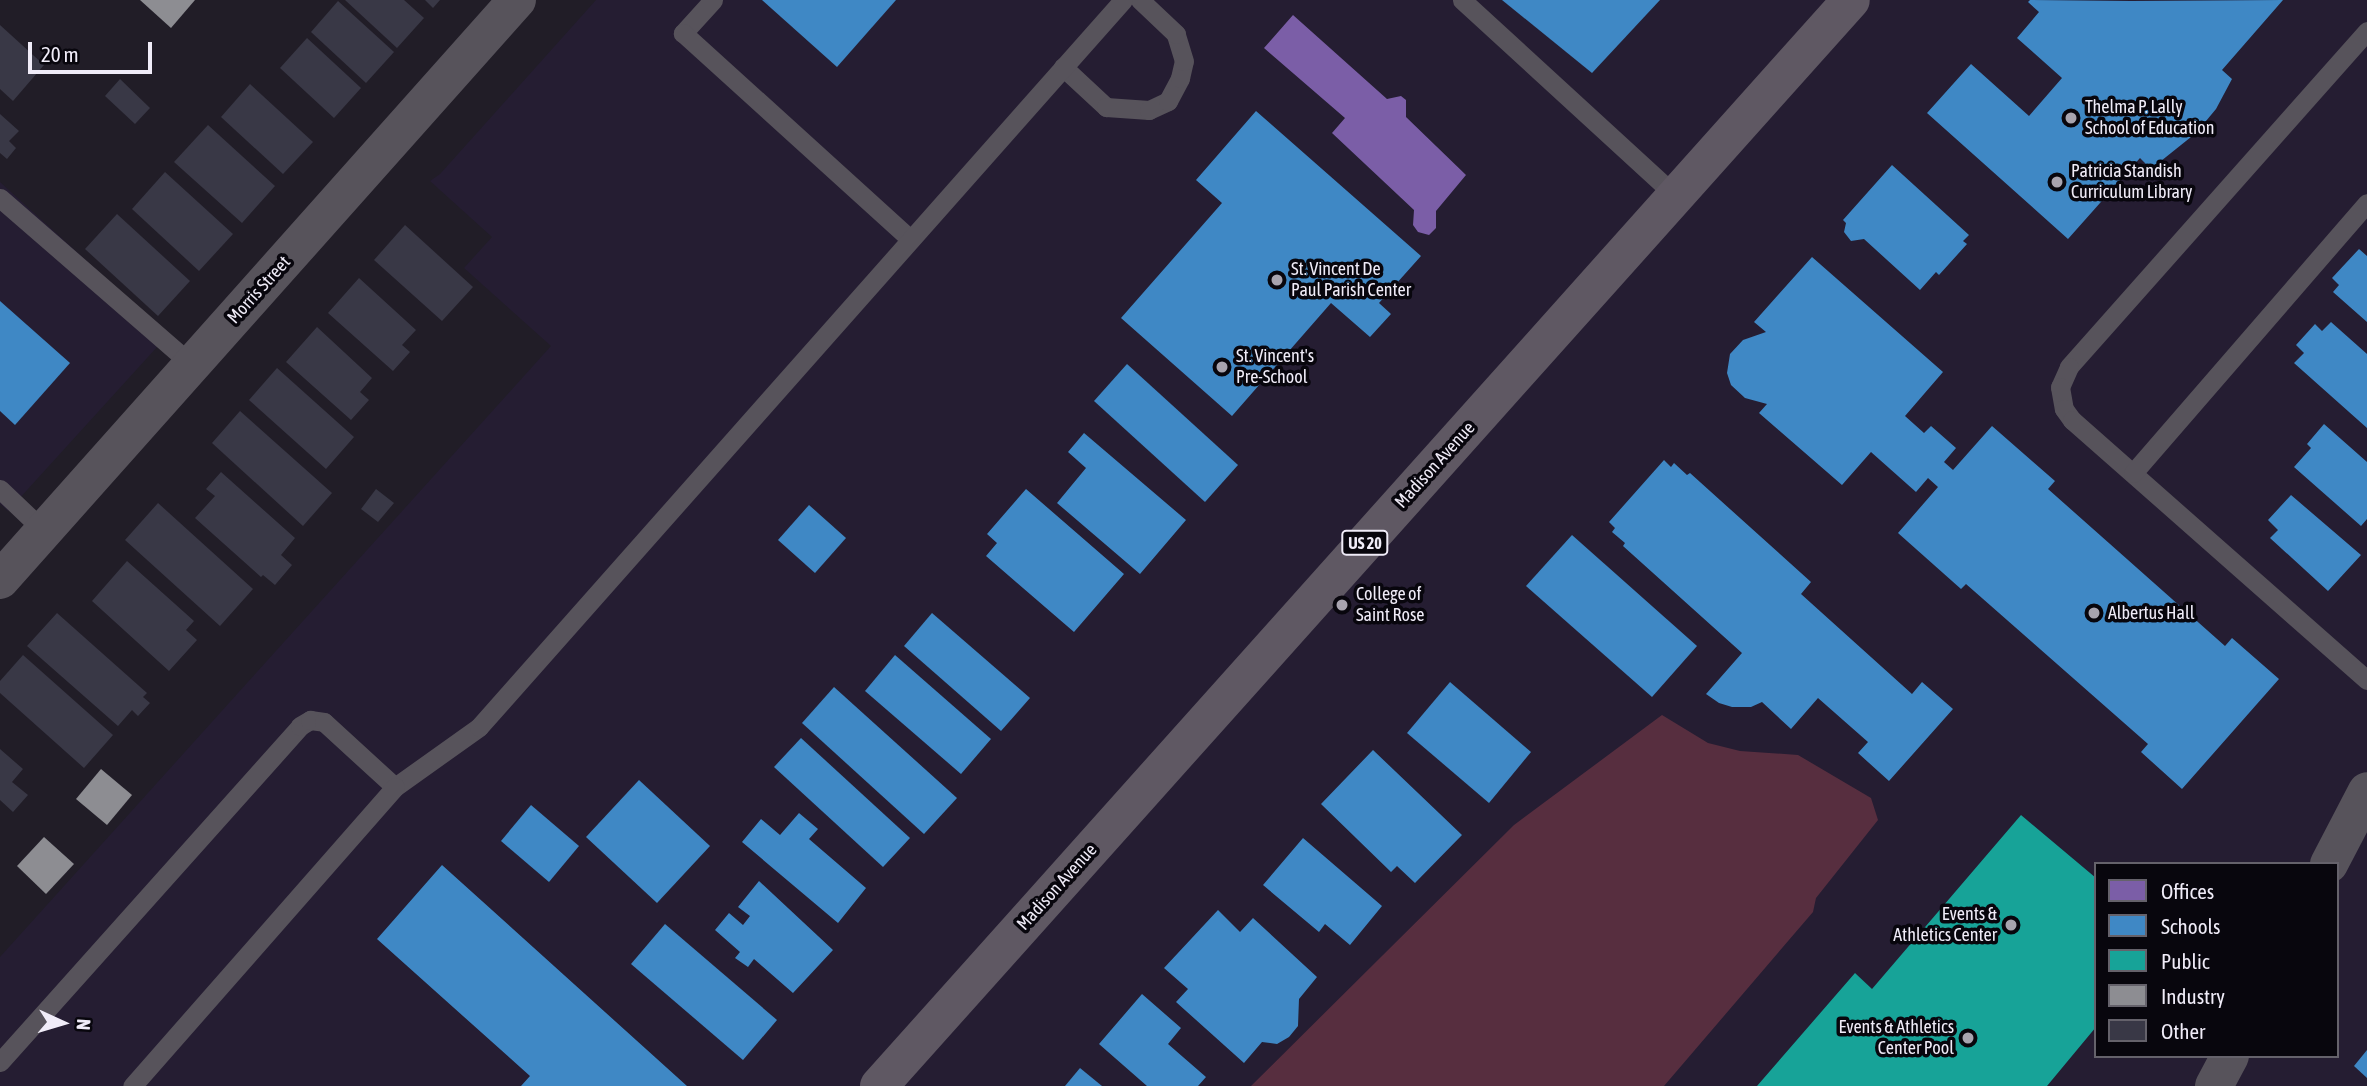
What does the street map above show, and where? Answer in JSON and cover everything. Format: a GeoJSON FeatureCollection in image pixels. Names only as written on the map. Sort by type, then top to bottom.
{"type":"FeatureCollection","features":[{"type":"Feature","properties":{"kind":"main road","name":"Madison Avenue"},"geometry":{"type":"LineString","coordinates":[[879,1086],[1851,0]]}},
{"type":"Feature","properties":{"kind":"street","name":"Morris Street"},"geometry":{"type":"LineString","coordinates":[[0,580],[517,0]]}},
{"type":"Feature","properties":{"kind":"street"},"geometry":{"type":"LineString","coordinates":[[2330,862],[2367,791]]}},
{"type":"Feature","properties":{"kind":"street"},"geometry":{"type":"LineString","coordinates":[[2214,1086],[2229,1058]]}},
{"type":"Feature","properties":{"kind":"lane"},"geometry":{"type":"LineString","coordinates":[[713,0],[683,33],[910,239]]}},
{"type":"Feature","properties":{"kind":"lane"},"geometry":{"type":"LineString","coordinates":[[132,1086],[395,787],[479,726],[1123,0]]}},
{"type":"Feature","properties":{"kind":"lane"},"geometry":{"type":"LineString","coordinates":[[1063,67],[1106,107],[1149,110],[1168,101],[1180,78],[1184,61],[1176,34],[1140,0]]}},
{"type":"Feature","properties":{"kind":"lane"},"geometry":{"type":"LineString","coordinates":[[1462,0],[1676,196]]}},
{"type":"Feature","properties":{"kind":"lane"},"geometry":{"type":"LineString","coordinates":[[2367,31],[2065,373],[2060,395],[2068,415],[2367,680]]}},
{"type":"Feature","properties":{"kind":"lane"},"geometry":{"type":"LineString","coordinates":[[0,198],[192,365]]}},
{"type":"Feature","properties":{"kind":"lane"},"geometry":{"type":"LineString","coordinates":[[2133,473],[2367,203]]}},
{"type":"Feature","properties":{"kind":"lane"},"geometry":{"type":"LineString","coordinates":[[0,489],[44,531]]}},
{"type":"Feature","properties":{"kind":"lane"},"geometry":{"type":"LineString","coordinates":[[0,1062],[303,723],[317,719],[324,722],[395,787]]}},
{"type":"Feature","properties":{"kind":"shaded area","name":"College of Saint Rose"},"geometry":{"type":"Polygon","coordinates":[[[596,0],[2367,0],[2367,1086],[0,1086],[0,957],[551,346],[464,268],[492,237],[430,181],[440,174],[596,0]]]}},
{"type":"Feature","properties":{"kind":"shaded area"},"geometry":{"type":"Polygon","coordinates":[[[0,182],[168,335],[8,511],[0,504],[0,182]]]}},
{"type":"Feature","properties":{"kind":"shaded area"},"geometry":{"type":"Polygon","coordinates":[[[1662,715],[1708,743],[1740,751],[1798,755],[1871,798],[1878,820],[1816,898],[1813,912],[1664,1086],[1251,1086],[1514,825],[1662,715]]]}},
{"type":"Feature","properties":{"kind":"building: Offices"},"geometry":{"type":"Polygon","coordinates":[[[1293,15],[1387,99],[1401,96],[1406,100],[1406,117],[1466,175],[1436,211],[1436,228],[1429,235],[1418,232],[1413,225],[1414,210],[1332,133],[1345,118],[1264,48],[1293,15]]]}},
{"type":"Feature","properties":{"kind":"building: Schools"},"geometry":{"type":"Polygon","coordinates":[[[762,0],[896,0],[837,67],[762,0]]]}},
{"type":"Feature","properties":{"kind":"building: Schools"},"geometry":{"type":"Polygon","coordinates":[[[1502,0],[1660,0],[1592,73],[1502,0]]]}},
{"type":"Feature","properties":{"kind":"building: Schools","name":"Thelma P. Lally School of Education"},"geometry":{"type":"Polygon","coordinates":[[[2283,0],[2222,70],[2232,79],[2216,109],[2196,133],[2151,169],[2140,158],[2068,239],[1927,113],[1971,64],[2029,116],[2062,78],[2017,38],[2039,12],[2028,2],[2283,0]]]}},
{"type":"Feature","properties":{"kind":"building: Schools","name":"St. Vincent De Paul Parish Center"},"geometry":{"type":"Polygon","coordinates":[[[1256,111],[1421,256],[1379,303],[1391,314],[1370,337],[1331,303],[1232,416],[1121,318],[1222,203],[1196,180],[1256,111]]]}},
{"type":"Feature","properties":{"kind":"building: Schools"},"geometry":{"type":"Polygon","coordinates":[[[1892,165],[1969,235],[1963,241],[1967,244],[1939,275],[1936,272],[1920,290],[1864,239],[1851,241],[1844,232],[1846,223],[1843,220],[1892,165]]]}},
{"type":"Feature","properties":{"kind":"building: Schools"},"geometry":{"type":"Polygon","coordinates":[[[2359,249],[2367,256],[2367,322],[2333,292],[2339,285],[2332,278],[2359,249]]]}},
{"type":"Feature","properties":{"kind":"building: Schools","name":"Albertus Hall"},"geometry":{"type":"Polygon","coordinates":[[[1812,257],[1943,372],[1905,416],[1924,433],[1931,426],[1956,448],[1944,462],[1953,470],[1992,426],[2055,481],[2048,489],[2225,646],[2232,638],[2279,679],[2182,789],[2141,752],[2148,744],[1966,584],[1961,589],[1898,533],[1938,487],[1928,478],[1916,492],[1871,452],[1842,485],[1759,413],[1767,404],[1745,398],[1731,385],[1727,373],[1730,354],[1743,340],[1766,332],[1754,322],[1812,257]]]}},
{"type":"Feature","properties":{"kind":"building: Schools"},"geometry":{"type":"Polygon","coordinates":[[[0,301],[70,363],[15,425],[0,411],[0,301]]]}},
{"type":"Feature","properties":{"kind":"building: Schools"},"geometry":{"type":"Polygon","coordinates":[[[2331,322],[2367,354],[2367,428],[2294,363],[2304,353],[2296,345],[2315,324],[2322,331],[2331,322]]]}},
{"type":"Feature","properties":{"kind":"building: Schools"},"geometry":{"type":"Polygon","coordinates":[[[1127,364],[1238,465],[1205,502],[1094,401],[1127,364]]]}},
{"type":"Feature","properties":{"kind":"building: Schools"},"geometry":{"type":"Polygon","coordinates":[[[2324,424],[2367,462],[2367,519],[2361,526],[2294,467],[2311,448],[2307,444],[2324,424]]]}},
{"type":"Feature","properties":{"kind":"building: Schools"},"geometry":{"type":"Polygon","coordinates":[[[1084,433],[1186,520],[1140,574],[1057,503],[1086,468],[1068,452],[1084,433]]]}},
{"type":"Feature","properties":{"kind":"building: Schools"},"geometry":{"type":"Polygon","coordinates":[[[1664,460],[1671,467],[1674,463],[1687,475],[1690,473],[1811,582],[1801,594],[1912,694],[1922,682],[1953,709],[1889,781],[1858,753],[1868,742],[1818,698],[1791,729],[1762,702],[1751,707],[1732,707],[1719,703],[1706,694],[1742,653],[1623,546],[1625,543],[1612,532],[1615,528],[1609,522],[1664,460]]]}},
{"type":"Feature","properties":{"kind":"building: Schools"},"geometry":{"type":"Polygon","coordinates":[[[1026,489],[1124,574],[1074,632],[986,556],[997,543],[987,534],[1026,489]]]}},
{"type":"Feature","properties":{"kind":"building: Schools"},"geometry":{"type":"Polygon","coordinates":[[[2291,495],[2361,555],[2328,591],[2270,538],[2278,530],[2268,520],[2291,495]]]}},
{"type":"Feature","properties":{"kind":"building: Schools"},"geometry":{"type":"Polygon","coordinates":[[[809,505],[846,538],[815,573],[778,540],[809,505]]]}},
{"type":"Feature","properties":{"kind":"building: Schools"},"geometry":{"type":"Polygon","coordinates":[[[1572,535],[1697,646],[1652,697],[1526,586],[1572,535]]]}},
{"type":"Feature","properties":{"kind":"building: Schools"},"geometry":{"type":"Polygon","coordinates":[[[932,613],[1030,698],[1001,731],[904,646],[932,613]]]}},
{"type":"Feature","properties":{"kind":"building: Schools"},"geometry":{"type":"Polygon","coordinates":[[[895,655],[991,739],[961,774],[865,691],[895,655]]]}},
{"type":"Feature","properties":{"kind":"building: Schools"},"geometry":{"type":"Polygon","coordinates":[[[1450,682],[1531,752],[1489,803],[1407,733],[1450,682]]]}},
{"type":"Feature","properties":{"kind":"building: Schools"},"geometry":{"type":"Polygon","coordinates":[[[834,687],[957,798],[924,834],[802,723],[834,687]]]}},
{"type":"Feature","properties":{"kind":"building: Schools"},"geometry":{"type":"Polygon","coordinates":[[[801,738],[910,838],[883,867],[774,767],[801,738]]]}},
{"type":"Feature","properties":{"kind":"building: Schools"},"geometry":{"type":"Polygon","coordinates":[[[1373,750],[1462,835],[1415,883],[1397,866],[1391,872],[1321,804],[1373,750]]]}},
{"type":"Feature","properties":{"kind":"building: Schools"},"geometry":{"type":"Polygon","coordinates":[[[639,780],[710,846],[657,903],[586,837],[639,780]]]}},
{"type":"Feature","properties":{"kind":"building: Schools"},"geometry":{"type":"Polygon","coordinates":[[[531,805],[579,846],[549,882],[501,841],[531,805]]]}},
{"type":"Feature","properties":{"kind":"building: Schools"},"geometry":{"type":"Polygon","coordinates":[[[799,813],[818,829],[809,839],[866,888],[838,923],[742,842],[761,819],[780,835],[799,813]]]}},
{"type":"Feature","properties":{"kind":"building: Schools"},"geometry":{"type":"Polygon","coordinates":[[[1303,838],[1382,906],[1350,945],[1325,924],[1319,932],[1263,885],[1303,838]]]}},
{"type":"Feature","properties":{"kind":"building: Schools"},"geometry":{"type":"Polygon","coordinates":[[[442,865],[687,1086],[521,1086],[530,1076],[377,939],[442,865]]]}},
{"type":"Feature","properties":{"kind":"building: Schools"},"geometry":{"type":"Polygon","coordinates":[[[759,881],[833,950],[793,993],[754,959],[748,967],[735,958],[740,952],[715,930],[729,913],[743,925],[750,916],[738,907],[759,881]]]}},
{"type":"Feature","properties":{"kind":"building: Schools"},"geometry":{"type":"Polygon","coordinates":[[[1218,910],[1240,932],[1253,918],[1317,977],[1299,999],[1298,1026],[1289,1037],[1277,1044],[1262,1042],[1244,1063],[1176,1002],[1188,989],[1164,968],[1218,910]]]}},
{"type":"Feature","properties":{"kind":"building: Schools"},"geometry":{"type":"Polygon","coordinates":[[[665,924],[777,1020],[743,1060],[631,964],[665,924]]]}},
{"type":"Feature","properties":{"kind":"building: Schools"},"geometry":{"type":"Polygon","coordinates":[[[1142,994],[1181,1028],[1168,1044],[1206,1077],[1198,1086],[1147,1086],[1099,1044],[1142,994]]]}},
{"type":"Feature","properties":{"kind":"building: Schools"},"geometry":{"type":"Polygon","coordinates":[[[2367,1050],[2367,1078],[2354,1066],[2367,1050]]]}},
{"type":"Feature","properties":{"kind":"building: Schools"},"geometry":{"type":"Polygon","coordinates":[[[1080,1068],[1102,1086],[1065,1086],[1080,1068]]]}},
{"type":"Feature","properties":{"kind":"building: Public","name":"Events & Athletics Center"},"geometry":{"type":"Polygon","coordinates":[[[2021,815],[2094,876],[2094,1029],[2047,1086],[1757,1086],[1855,973],[1872,989],[2021,815]]]}},
{"type":"Feature","properties":{"kind":"building: Industry"},"geometry":{"type":"Polygon","coordinates":[[[140,0],[195,0],[171,28],[140,0]]]}},
{"type":"Feature","properties":{"kind":"building: Industry"},"geometry":{"type":"Polygon","coordinates":[[[101,769],[132,795],[107,825],[76,799],[101,769]]]}},
{"type":"Feature","properties":{"kind":"building: Industry"},"geometry":{"type":"Polygon","coordinates":[[[44,837],[74,864],[46,894],[17,866],[44,837]]]}},
{"type":"Feature","properties":{"kind":"building: Other"},"geometry":{"type":"Polygon","coordinates":[[[345,0],[404,0],[424,18],[397,48],[345,0]]]}},
{"type":"Feature","properties":{"kind":"building: Other"},"geometry":{"type":"Polygon","coordinates":[[[425,0],[440,0],[433,8],[425,0]]]}},
{"type":"Feature","properties":{"kind":"building: Other"},"geometry":{"type":"Polygon","coordinates":[[[338,1],[394,52],[366,83],[311,32],[338,1]]]}},
{"type":"Feature","properties":{"kind":"building: Other"},"geometry":{"type":"Polygon","coordinates":[[[0,25],[44,65],[13,101],[0,89],[0,25]]]}},
{"type":"Feature","properties":{"kind":"building: Other"},"geometry":{"type":"Polygon","coordinates":[[[307,38],[361,88],[334,118],[280,68],[307,38]]]}},
{"type":"Feature","properties":{"kind":"building: Other"},"geometry":{"type":"Polygon","coordinates":[[[120,79],[150,108],[135,124],[105,96],[120,79]]]}},
{"type":"Feature","properties":{"kind":"building: Other"},"geometry":{"type":"Polygon","coordinates":[[[250,84],[313,142],[283,174],[221,117],[250,84]]]}},
{"type":"Feature","properties":{"kind":"building: Other"},"geometry":{"type":"Polygon","coordinates":[[[0,114],[19,131],[9,141],[16,148],[7,159],[0,153],[0,114]]]}},
{"type":"Feature","properties":{"kind":"building: Other"},"geometry":{"type":"Polygon","coordinates":[[[208,125],[275,186],[242,223],[174,162],[208,125]]]}},
{"type":"Feature","properties":{"kind":"building: Other"},"geometry":{"type":"Polygon","coordinates":[[[165,172],[233,234],[199,271],[132,209],[165,172]]]}},
{"type":"Feature","properties":{"kind":"building: Other"},"geometry":{"type":"Polygon","coordinates":[[[117,214],[190,281],[158,316],[85,249],[117,214]]]}},
{"type":"Feature","properties":{"kind":"building: Other"},"geometry":{"type":"Polygon","coordinates":[[[405,225],[473,287],[442,321],[374,260],[405,225]]]}},
{"type":"Feature","properties":{"kind":"building: Other"},"geometry":{"type":"Polygon","coordinates":[[[359,278],[416,330],[402,345],[410,352],[393,371],[328,313],[359,278]]]}},
{"type":"Feature","properties":{"kind":"building: Other"},"geometry":{"type":"Polygon","coordinates":[[[317,327],[372,378],[360,392],[369,400],[351,420],[286,362],[317,327]]]}},
{"type":"Feature","properties":{"kind":"building: Other"},"geometry":{"type":"Polygon","coordinates":[[[277,368],[354,437],[326,469],[249,400],[277,368]]]}},
{"type":"Feature","properties":{"kind":"building: Other"},"geometry":{"type":"Polygon","coordinates":[[[240,411],[332,493],[303,526],[212,443],[240,411]]]}},
{"type":"Feature","properties":{"kind":"building: Other"},"geometry":{"type":"Polygon","coordinates":[[[221,472],[295,538],[281,555],[292,565],[275,585],[263,575],[261,577],[195,518],[215,496],[206,489],[221,472]]]}},
{"type":"Feature","properties":{"kind":"building: Other"},"geometry":{"type":"Polygon","coordinates":[[[376,489],[394,503],[378,522],[361,509],[376,489]]]}},
{"type":"Feature","properties":{"kind":"building: Other"},"geometry":{"type":"Polygon","coordinates":[[[158,503],[253,589],[220,626],[125,540],[158,503]]]}},
{"type":"Feature","properties":{"kind":"building: Other"},"geometry":{"type":"Polygon","coordinates":[[[127,561],[194,621],[186,630],[197,640],[169,671],[92,601],[127,561]]]}},
{"type":"Feature","properties":{"kind":"building: Other"},"geometry":{"type":"Polygon","coordinates":[[[57,613],[147,693],[143,697],[150,703],[138,716],[132,710],[118,726],[27,646],[57,613]]]}},
{"type":"Feature","properties":{"kind":"building: Other"},"geometry":{"type":"Polygon","coordinates":[[[23,655],[113,735],[84,768],[0,693],[0,681],[23,655]]]}},
{"type":"Feature","properties":{"kind":"building: Other"},"geometry":{"type":"Polygon","coordinates":[[[0,749],[23,769],[12,782],[28,795],[13,812],[0,800],[0,749]]]}},
{"type":"Feature","properties":{"kind":"place","name":"Thelma P. Lally School of Education"},"geometry":{"type":"Point","coordinates":[2071,118]}},
{"type":"Feature","properties":{"kind":"place","name":"Patricia Standish Curriculum Library"},"geometry":{"type":"Point","coordinates":[2057,182]}},
{"type":"Feature","properties":{"kind":"place","name":"St. Vincent De Paul Parish Center"},"geometry":{"type":"Point","coordinates":[1277,280]}},
{"type":"Feature","properties":{"kind":"place","name":"St. Vincent's Pre-School"},"geometry":{"type":"Point","coordinates":[1222,367]}},
{"type":"Feature","properties":{"kind":"place","name":"College of Saint Rose"},"geometry":{"type":"Point","coordinates":[1342,605]}},
{"type":"Feature","properties":{"kind":"place","name":"Albertus Hall"},"geometry":{"type":"Point","coordinates":[2094,613]}},
{"type":"Feature","properties":{"kind":"place","name":"Events & Athletics Center"},"geometry":{"type":"Point","coordinates":[2011,925]}},
{"type":"Feature","properties":{"kind":"place","name":"Events & Athletics Center Pool"},"geometry":{"type":"Point","coordinates":[1968,1038]}}]}
